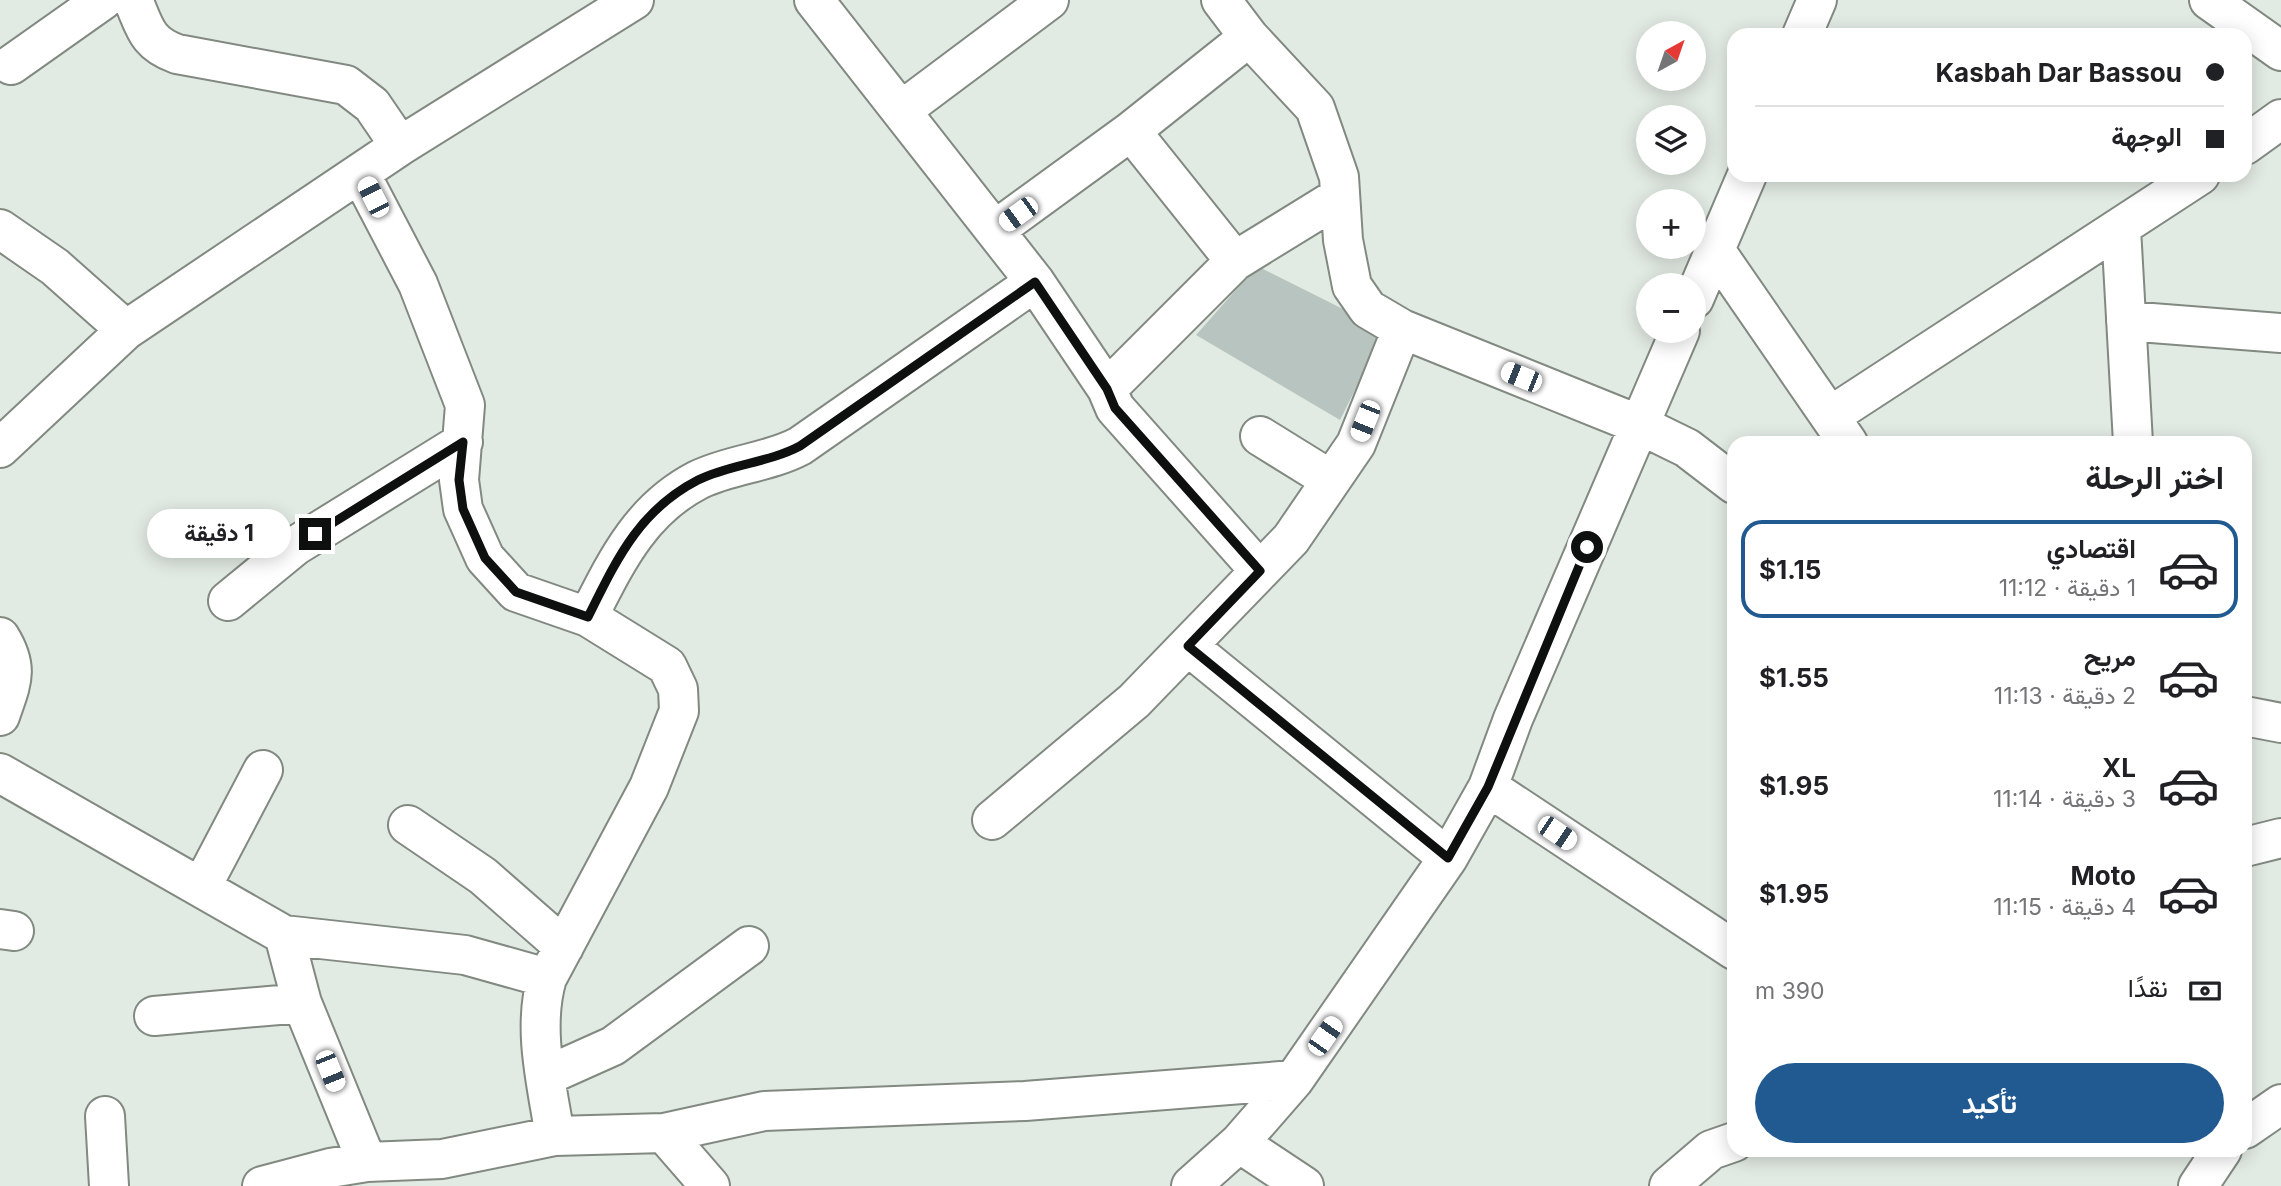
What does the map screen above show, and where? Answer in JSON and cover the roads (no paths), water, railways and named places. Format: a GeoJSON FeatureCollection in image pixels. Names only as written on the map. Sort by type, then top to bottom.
{"type":"FeatureCollection","features":[{"type":"Feature","properties":{"kind":"street"},"geometry":{"type":"LineString","coordinates":[[10,65],[103,0]]}},
{"type":"Feature","properties":{"kind":"street"},"geometry":{"type":"LineString","coordinates":[[133,0],[150,39],[160,48],[177,54],[346,85],[372,105],[400,146]]}},
{"type":"Feature","properties":{"kind":"street"},"geometry":{"type":"LineString","coordinates":[[0,448],[126,330],[361,175],[400,146],[634,0]]}},
{"type":"Feature","properties":{"kind":"street"},"geometry":{"type":"LineString","coordinates":[[814,0],[1035,282],[1107,389],[1115,408],[1260,571]]}},
{"type":"Feature","properties":{"kind":"street"},"geometry":{"type":"LineString","coordinates":[[902,110],[1049,0]]}},
{"type":"Feature","properties":{"kind":"street"},"geometry":{"type":"LineString","coordinates":[[1805,28],[1817,0]]}},
{"type":"Feature","properties":{"kind":"street"},"geometry":{"type":"LineString","coordinates":[[2209,0],[2249,28]]}},
{"type":"Feature","properties":{"kind":"street"},"geometry":{"type":"LineString","coordinates":[[995,230],[1131,131],[1241,14],[1315,108],[1339,177],[1339,197],[1352,286],[1368,309],[1402,329],[1640,425],[1687,448],[1727,479]]}},
{"type":"Feature","properties":{"kind":"street"},"geometry":{"type":"LineString","coordinates":[[2252,30],[2281,51]]}},
{"type":"Feature","properties":{"kind":"street"},"geometry":{"type":"LineString","coordinates":[[2252,140],[2281,119]]}},
{"type":"Feature","properties":{"kind":"street"},"geometry":{"type":"LineString","coordinates":[[1131,131],[1235,261]]}},
{"type":"Feature","properties":{"kind":"street"},"geometry":{"type":"LineString","coordinates":[[361,175],[418,284],[465,405],[459,480],[463,509],[485,558],[516,592],[588,617],[667,666],[678,689],[680,711],[649,787],[555,962],[541,996],[545,1076],[555,1136]]}},
{"type":"Feature","properties":{"kind":"street"},"geometry":{"type":"LineString","coordinates":[[1705,273],[1744,182]]}},
{"type":"Feature","properties":{"kind":"street"},"geometry":{"type":"LineString","coordinates":[[1715,250],[1840,429],[2120,228],[2189,182]]}},
{"type":"Feature","properties":{"kind":"street"},"geometry":{"type":"LineString","coordinates":[[1107,389],[1235,261],[1339,197]]}},
{"type":"Feature","properties":{"kind":"street"},"geometry":{"type":"LineString","coordinates":[[2120,228],[2133,436]]}},
{"type":"Feature","properties":{"kind":"street"},"geometry":{"type":"LineString","coordinates":[[0,229],[55,267],[126,330]]}},
{"type":"Feature","properties":{"kind":"street"},"geometry":{"type":"LineString","coordinates":[[588,617],[635,530],[672,498],[699,480],[780,457],[800,446],[1035,282]]}},
{"type":"Feature","properties":{"kind":"street"},"geometry":{"type":"LineString","coordinates":[[2126,321],[2281,332]]}},
{"type":"Feature","properties":{"kind":"street"},"geometry":{"type":"LineString","coordinates":[[992,820],[1134,701],[1292,539],[1356,444],[1402,329]]}},
{"type":"Feature","properties":{"kind":"street"},"geometry":{"type":"LineString","coordinates":[[1191,1186],[1239,1143],[1294,1080],[1448,858],[1488,787],[1513,719],[1675,343]]}},
{"type":"Feature","properties":{"kind":"street"},"geometry":{"type":"LineString","coordinates":[[1260,436],[1331,480]]}},
{"type":"Feature","properties":{"kind":"street"},"geometry":{"type":"LineString","coordinates":[[228,601],[295,546],[463,442]]}},
{"type":"Feature","properties":{"kind":"street"},"geometry":{"type":"LineString","coordinates":[[0,638],[13,663],[13,676],[0,716]]}},
{"type":"Feature","properties":{"kind":"street"},"geometry":{"type":"LineString","coordinates":[[1188,646],[1448,858]]}},
{"type":"Feature","properties":{"kind":"street"},"geometry":{"type":"LineString","coordinates":[[2252,717],[2281,723]]}},
{"type":"Feature","properties":{"kind":"street"},"geometry":{"type":"LineString","coordinates":[[202,886],[263,770]]}},
{"type":"Feature","properties":{"kind":"street"},"geometry":{"type":"LineString","coordinates":[[0,773],[284,935],[555,962]]}},
{"type":"Feature","properties":{"kind":"street"},"geometry":{"type":"LineString","coordinates":[[1488,787],[1727,945]]}},
{"type":"Feature","properties":{"kind":"street"},"geometry":{"type":"LineString","coordinates":[[408,825],[483,876],[555,962]]}},
{"type":"Feature","properties":{"kind":"street"},"geometry":{"type":"LineString","coordinates":[[2252,845],[2281,838]]}},
{"type":"Feature","properties":{"kind":"street"},"geometry":{"type":"LineString","coordinates":[[284,935],[345,1172]]}},
{"type":"Feature","properties":{"kind":"street"},"geometry":{"type":"LineString","coordinates":[[545,1076],[613,1046],[749,946]]}},
{"type":"Feature","properties":{"kind":"street"},"geometry":{"type":"LineString","coordinates":[[154,1016],[302,1003]]}},
{"type":"Feature","properties":{"kind":"street"},"geometry":{"type":"LineString","coordinates":[[262,1186],[345,1172],[451,1172],[555,1136],[664,1133],[764,1111],[1025,1101],[1294,1080]]}},
{"type":"Feature","properties":{"kind":"street"},"geometry":{"type":"LineString","coordinates":[[2252,1124],[2281,1104]]}},
{"type":"Feature","properties":{"kind":"street"},"geometry":{"type":"LineString","coordinates":[[104,1116],[109,1186]]}},
{"type":"Feature","properties":{"kind":"street"},"geometry":{"type":"LineString","coordinates":[[664,1133],[710,1186]]}},
{"type":"Feature","properties":{"kind":"street"},"geometry":{"type":"LineString","coordinates":[[1239,1143],[1304,1186]]}},
{"type":"Feature","properties":{"kind":"street"},"geometry":{"type":"LineString","coordinates":[[1669,1186],[1711,1150],[1727,1144]]}},
{"type":"Feature","properties":{"kind":"street"},"geometry":{"type":"LineString","coordinates":[[2198,1186],[2217,1157]]}}]}
